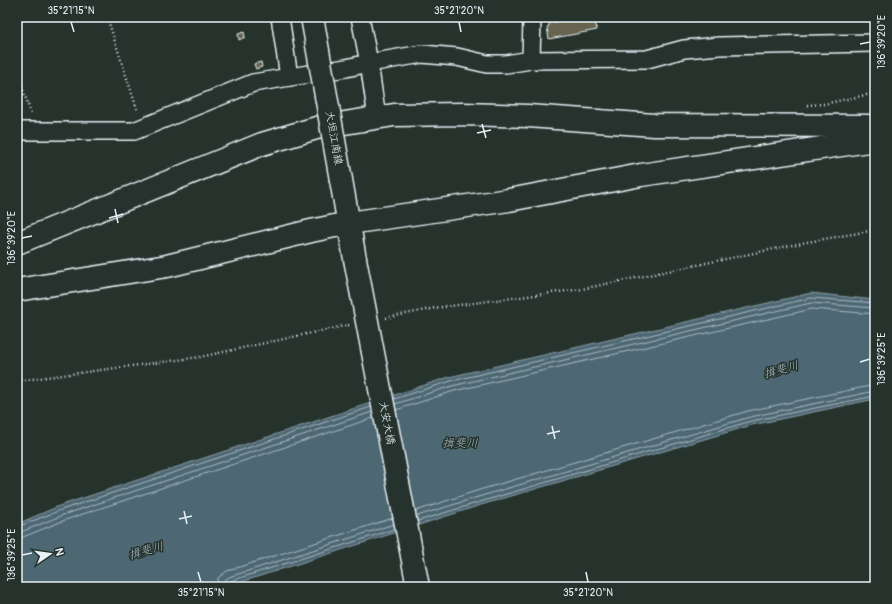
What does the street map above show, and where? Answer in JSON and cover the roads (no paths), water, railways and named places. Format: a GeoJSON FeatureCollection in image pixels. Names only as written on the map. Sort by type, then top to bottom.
{"type":"FeatureCollection","features":[{"type":"Feature","properties":{"kind":"main road","name":"大垣江南線"},"geometry":{"type":"LineString","coordinates":[[312,17],[355,259]]}},
{"type":"Feature","properties":{"kind":"main road"},"geometry":{"type":"LineString","coordinates":[[17,243],[262,144],[320,127],[394,115],[463,114],[528,116],[654,126],[875,126]]}},
{"type":"Feature","properties":{"kind":"main road"},"geometry":{"type":"LineString","coordinates":[[17,290],[167,266],[349,223],[509,200],[641,175],[875,140]]}},
{"type":"Feature","properties":{"kind":"main road","name":"大安大橋"},"geometry":{"type":"LineString","coordinates":[[355,259],[418,587]]}},
{"type":"Feature","properties":{"kind":"street"},"geometry":{"type":"LineString","coordinates":[[280,17],[289,77]]}},
{"type":"Feature","properties":{"kind":"street"},"geometry":{"type":"LineString","coordinates":[[360,17],[369,62],[377,118]]}},
{"type":"Feature","properties":{"kind":"street"},"geometry":{"type":"LineString","coordinates":[[531,60],[532,17]]}},
{"type":"Feature","properties":{"kind":"street"},"geometry":{"type":"LineString","coordinates":[[17,131],[134,131],[253,83],[422,54],[457,57],[487,64],[506,64],[531,60],[647,58],[684,49],[720,46],[875,43]]}},
{"type":"Feature","properties":{"kind":"water","name":"揖斐川"},"geometry":{"type":"Polygon","coordinates":[[[811,293],[875,300],[875,399],[752,425],[481,505],[226,587],[17,587],[17,524],[59,506],[449,377],[811,293]]]}}]}
